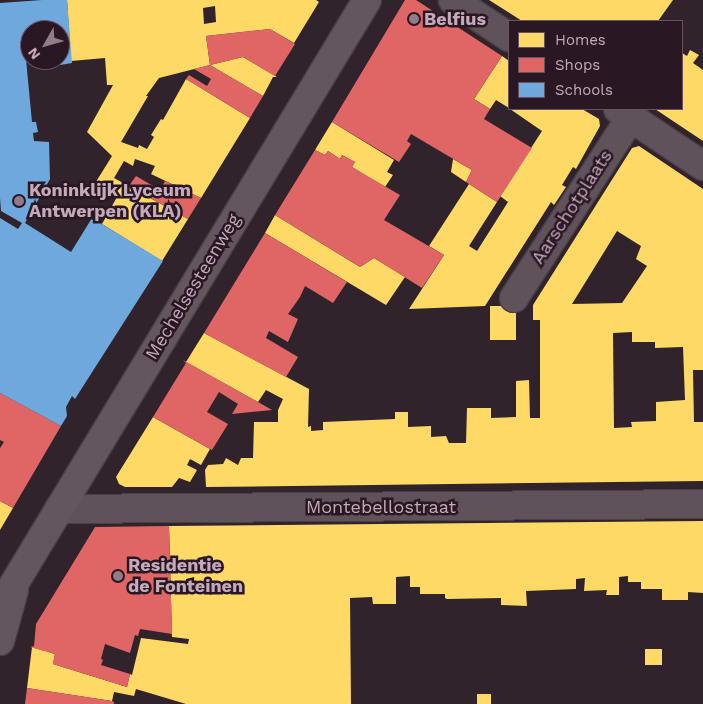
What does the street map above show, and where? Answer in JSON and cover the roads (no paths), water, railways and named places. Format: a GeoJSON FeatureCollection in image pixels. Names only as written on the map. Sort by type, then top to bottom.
{"type":"FeatureCollection","features":[{"type":"Feature","properties":{"kind":"main road","name":"Mechelsesteenweg"},"geometry":{"type":"LineString","coordinates":[[0,607],[18,574],[367,0]]}},
{"type":"Feature","properties":{"kind":"main road","name":"Mechelsesteenweg"},"geometry":{"type":"LineString","coordinates":[[0,641],[18,574]]}},
{"type":"Feature","properties":{"kind":"street"},"geometry":{"type":"LineString","coordinates":[[453,0],[508,36]]}},
{"type":"Feature","properties":{"kind":"street"},"geometry":{"type":"LineString","coordinates":[[625,113],[703,166]]}},
{"type":"Feature","properties":{"kind":"street","name":"Aarschotplaats"},"geometry":{"type":"LineString","coordinates":[[514,298],[625,113]]}},
{"type":"Feature","properties":{"kind":"street","name":"Montebellostraat"},"geometry":{"type":"LineString","coordinates":[[59,509],[703,504]]}},
{"type":"Feature","properties":{"kind":"tram line"},"geometry":{"type":"LineString","coordinates":[[0,596],[360,0]]}},
{"type":"Feature","properties":{"kind":"tram line"},"geometry":{"type":"LineString","coordinates":[[0,626],[26,573],[375,0]]}},
{"type":"Feature","properties":{"kind":"place","name":"Belfius"},"geometry":{"type":"Point","coordinates":[414,19]}},
{"type":"Feature","properties":{"kind":"place","name":"Koninklijk Lyceum Antwerpen (KLA)"},"geometry":{"type":"Point","coordinates":[19,201]}},
{"type":"Feature","properties":{"kind":"place","name":"Residentie de Fonteinen"},"geometry":{"type":"Point","coordinates":[118,576]}}]}
